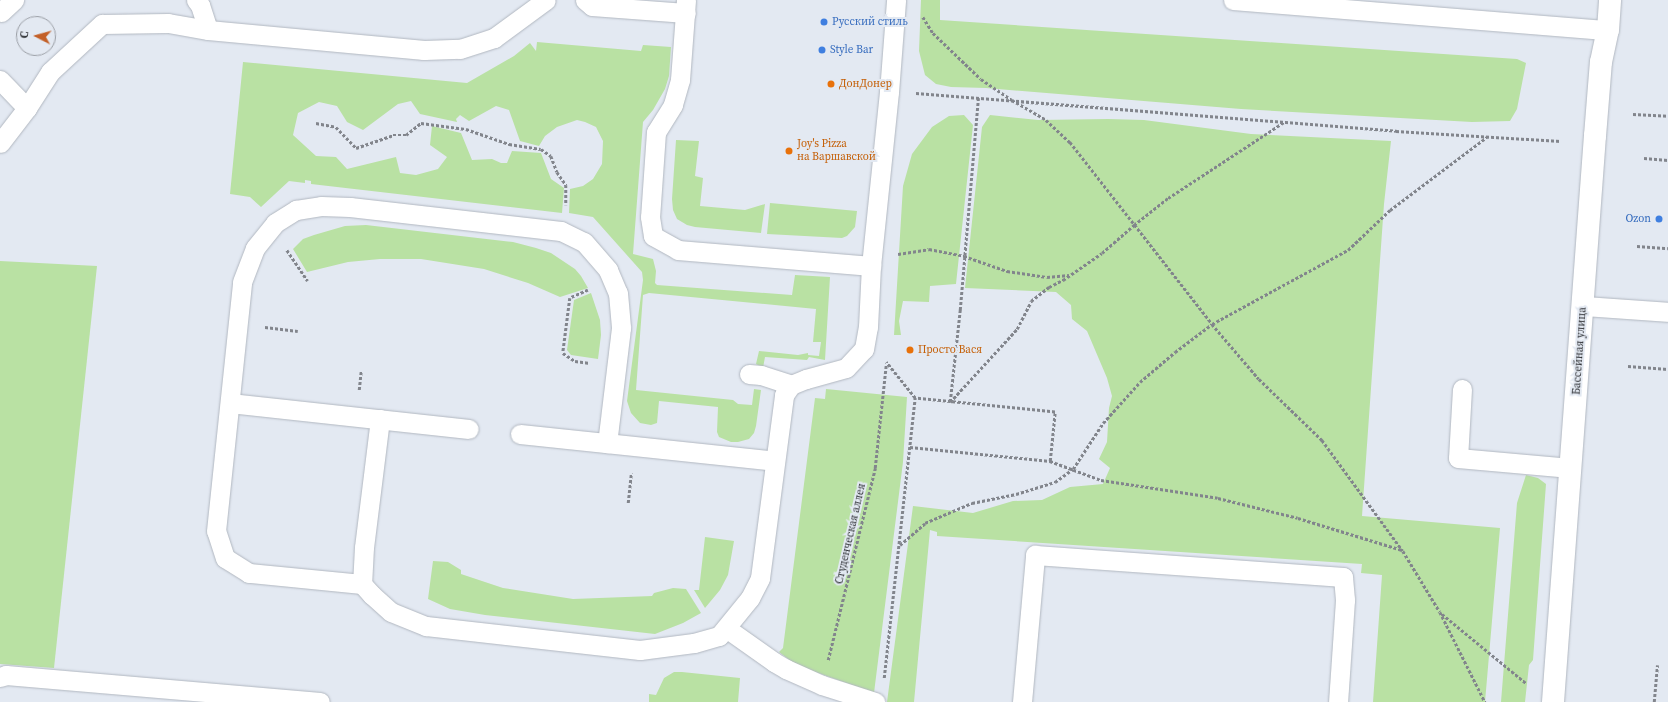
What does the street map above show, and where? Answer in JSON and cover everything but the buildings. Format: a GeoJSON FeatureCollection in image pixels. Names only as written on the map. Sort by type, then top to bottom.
{"type":"FeatureCollection","features":[{"type":"Feature","properties":{"kind":"street","name":"Бассейная улица"},"geometry":{"type":"LineString","coordinates":[[1553,702],[1601,62],[1608,30],[1610,0]]}},
{"type":"Feature","properties":{"kind":"lane"},"geometry":{"type":"LineString","coordinates":[[196,0],[200,5],[208,30]]}},
{"type":"Feature","properties":{"kind":"lane"},"geometry":{"type":"LineString","coordinates":[[0,143],[27,108],[50,72],[102,24],[168,23],[208,30],[424,50],[460,49],[494,38],[546,0]]}},
{"type":"Feature","properties":{"kind":"lane"},"geometry":{"type":"LineString","coordinates":[[585,0],[592,6],[686,6],[680,80],[673,105],[656,132],[650,217],[653,236],[678,250],[871,266]]}},
{"type":"Feature","properties":{"kind":"lane"},"geometry":{"type":"LineString","coordinates":[[607,443],[621,328],[618,293],[608,270],[584,242],[561,232],[350,207],[322,206],[296,210],[275,222],[255,248],[242,282],[216,531],[226,558],[249,572],[362,584],[391,612],[426,626],[640,650],[694,643],[719,636],[750,598],[760,578],[784,396],[791,385],[806,379],[846,368],[864,349],[868,327],[871,266],[889,92],[896,0]]}},
{"type":"Feature","properties":{"kind":"lane"},"geometry":{"type":"LineString","coordinates":[[1233,0],[1383,6],[1608,30]]}},
{"type":"Feature","properties":{"kind":"lane"},"geometry":{"type":"LineString","coordinates":[[0,80],[27,108]]}},
{"type":"Feature","properties":{"kind":"lane"},"geometry":{"type":"LineString","coordinates":[[1583,306],[1668,312]]}},
{"type":"Feature","properties":{"kind":"lane"},"geometry":{"type":"LineString","coordinates":[[749,374],[761,375],[791,385]]}},
{"type":"Feature","properties":{"kind":"lane"},"geometry":{"type":"LineString","coordinates":[[1462,389],[1458,458],[1571,468]]}},
{"type":"Feature","properties":{"kind":"lane"},"geometry":{"type":"LineString","coordinates":[[230,403],[469,429]]}},
{"type":"Feature","properties":{"kind":"lane"},"geometry":{"type":"LineString","coordinates":[[362,584],[364,547],[380,419]]}},
{"type":"Feature","properties":{"kind":"lane"},"geometry":{"type":"LineString","coordinates":[[520,434],[775,461]]}},
{"type":"Feature","properties":{"kind":"lane"},"geometry":{"type":"LineString","coordinates":[[1022,702],[1035,555],[1343,577],[1345,600],[1338,702]]}},
{"type":"Feature","properties":{"kind":"lane"},"geometry":{"type":"LineString","coordinates":[[726,628],[786,669],[822,685],[875,702]]}},
{"type":"Feature","properties":{"kind":"lane"},"geometry":{"type":"LineString","coordinates":[[0,677],[6,675],[320,702]]}},
{"type":"Feature","properties":{"kind":"path"},"geometry":{"type":"LineString","coordinates":[[922,16],[933,33],[981,79],[1012,100],[1046,120],[1070,142],[1212,324],[1259,379],[1322,440],[1403,551],[1440,612],[1486,702]]}},
{"type":"Feature","properties":{"kind":"path"},"geometry":{"type":"LineString","coordinates":[[889,92],[1012,100],[1487,137],[1560,141]]}},
{"type":"Feature","properties":{"kind":"path"},"geometry":{"type":"LineString","coordinates":[[950,402],[978,98]]}},
{"type":"Feature","properties":{"kind":"path"},"geometry":{"type":"LineString","coordinates":[[1633,114],[1668,116]]}},
{"type":"Feature","properties":{"kind":"path"},"geometry":{"type":"LineString","coordinates":[[316,123],[336,127],[356,148],[393,135],[406,135],[421,122],[466,129],[509,144],[541,148],[550,156],[557,172],[566,185],[566,206]]}},
{"type":"Feature","properties":{"kind":"path"},"geometry":{"type":"LineString","coordinates":[[950,402],[1017,329],[1031,301],[1049,287],[1102,254],[1134,225],[1203,174],[1285,122]]}},
{"type":"Feature","properties":{"kind":"path"},"geometry":{"type":"LineString","coordinates":[[900,545],[925,523],[972,503],[1040,488],[1055,482],[1073,469],[1103,423],[1140,382],[1175,352],[1212,324],[1348,250],[1390,210],[1487,137]]}},
{"type":"Feature","properties":{"kind":"path"},"geometry":{"type":"LineString","coordinates":[[1644,158],[1668,160]]}},
{"type":"Feature","properties":{"kind":"path"},"geometry":{"type":"LineString","coordinates":[[1637,246],[1668,248]]}},
{"type":"Feature","properties":{"kind":"path"},"geometry":{"type":"LineString","coordinates":[[286,249],[308,281]]}},
{"type":"Feature","properties":{"kind":"path"},"geometry":{"type":"LineString","coordinates":[[894,254],[929,249],[964,256],[1007,271],[1047,276],[1070,275]]}},
{"type":"Feature","properties":{"kind":"path"},"geometry":{"type":"LineString","coordinates":[[594,364],[575,361],[563,352],[570,298],[612,279]]}},
{"type":"Feature","properties":{"kind":"path"},"geometry":{"type":"LineString","coordinates":[[260,326],[298,331]]}},
{"type":"Feature","properties":{"kind":"path","name":"Студенческая аллея"},"geometry":{"type":"LineString","coordinates":[[827,665],[875,468],[887,355]]}},
{"type":"Feature","properties":{"kind":"path"},"geometry":{"type":"LineString","coordinates":[[886,362],[915,398],[1055,412],[1050,461]]}},
{"type":"Feature","properties":{"kind":"path"},"geometry":{"type":"LineString","coordinates":[[1628,366],[1668,369]]}},
{"type":"Feature","properties":{"kind":"path"},"geometry":{"type":"LineString","coordinates":[[358,395],[361,372]]}},
{"type":"Feature","properties":{"kind":"path"},"geometry":{"type":"LineString","coordinates":[[884,681],[915,398]]}},
{"type":"Feature","properties":{"kind":"path"},"geometry":{"type":"LineString","coordinates":[[910,447],[1050,461],[1101,480],[1218,498],[1298,518],[1403,551]]}},
{"type":"Feature","properties":{"kind":"path"},"geometry":{"type":"LineString","coordinates":[[628,504],[632,465]]}},
{"type":"Feature","properties":{"kind":"path"},"geometry":{"type":"LineString","coordinates":[[1440,612],[1527,684]]}},
{"type":"Feature","properties":{"kind":"path"},"geometry":{"type":"LineString","coordinates":[[1654,702],[1657,665]]}},
{"type":"Feature","properties":{"kind":"green space"},"geometry":{"type":"Polygon","coordinates":[[[921,0],[940,0],[940,20],[1517,59],[1526,63],[1517,109],[1510,121],[1472,122],[1241,109],[986,88],[951,87],[936,84],[925,75],[919,51],[921,0]]]}},
{"type":"Feature","properties":{"kind":"green space"},"geometry":{"type":"Polygon","coordinates":[[[537,42],[641,51],[643,45],[671,47],[669,76],[665,89],[653,110],[643,122],[633,254],[653,259],[656,271],[655,283],[657,285],[792,295],[795,275],[830,277],[825,360],[809,357],[807,360],[765,357],[763,368],[756,364],[759,351],[798,355],[808,353],[808,355],[819,356],[821,342],[813,342],[816,309],[649,293],[643,295],[636,390],[733,400],[738,404],[752,405],[754,389],[761,390],[756,426],[754,433],[749,439],[731,442],[719,437],[717,432],[718,407],[659,401],[657,423],[651,425],[640,423],[631,413],[627,401],[643,280],[642,272],[593,217],[569,213],[570,189],[583,186],[593,179],[602,164],[603,141],[596,127],[577,120],[557,127],[545,136],[539,146],[520,141],[509,110],[496,106],[469,121],[460,115],[456,119],[457,122],[420,114],[411,101],[398,104],[363,130],[347,122],[337,106],[319,102],[298,113],[293,135],[316,156],[336,157],[347,169],[396,157],[400,173],[416,175],[438,169],[447,157],[430,145],[432,126],[461,133],[472,160],[492,159],[501,163],[507,163],[512,151],[541,153],[551,179],[564,188],[562,213],[311,184],[311,181],[305,180],[305,183],[289,181],[261,207],[250,197],[230,194],[243,62],[467,83],[514,56],[530,43],[536,51],[537,42]]]}},
{"type":"Feature","properties":{"kind":"green space"},"geometry":{"type":"Polygon","coordinates":[[[964,115],[973,125],[956,284],[930,286],[929,302],[903,301],[899,321],[901,335],[894,335],[903,186],[912,154],[932,127],[949,116],[964,115]]]}},
{"type":"Feature","properties":{"kind":"green space"},"geometry":{"type":"Polygon","coordinates":[[[990,115],[1038,120],[1144,120],[1251,134],[1391,141],[1384,204],[1362,516],[1500,528],[1485,702],[1373,702],[1382,575],[1361,573],[1362,564],[937,536],[937,532],[930,530],[914,702],[887,702],[913,506],[973,513],[1013,501],[1042,500],[1070,487],[1103,484],[1110,468],[1099,459],[1107,442],[1109,408],[1112,396],[1107,378],[1087,331],[1072,319],[1071,305],[1056,292],[965,288],[982,127],[990,115]]]}},
{"type":"Feature","properties":{"kind":"green space"},"geometry":{"type":"Polygon","coordinates":[[[676,140],[699,141],[695,176],[703,178],[700,206],[745,210],[765,204],[761,233],[695,227],[687,225],[677,219],[673,210],[672,199],[676,140]]]}},
{"type":"Feature","properties":{"kind":"green space"},"geometry":{"type":"Polygon","coordinates":[[[770,203],[857,211],[855,227],[847,236],[842,238],[767,234],[770,203]]]}},
{"type":"Feature","properties":{"kind":"green space"},"geometry":{"type":"Polygon","coordinates":[[[366,225],[513,242],[536,248],[551,253],[575,269],[588,288],[560,297],[528,283],[484,269],[421,259],[380,259],[348,262],[307,272],[293,249],[303,239],[314,235],[345,226],[366,225]]]}},
{"type":"Feature","properties":{"kind":"green space"},"geometry":{"type":"Polygon","coordinates":[[[0,261],[97,266],[54,668],[0,664],[0,261]]]}},
{"type":"Feature","properties":{"kind":"green space"},"geometry":{"type":"Polygon","coordinates":[[[591,293],[600,320],[601,335],[598,359],[571,355],[567,350],[574,300],[591,293]]]}},
{"type":"Feature","properties":{"kind":"green space"},"geometry":{"type":"Polygon","coordinates":[[[826,389],[907,397],[903,462],[874,693],[796,665],[779,652],[783,648],[815,398],[825,399],[826,389]]]}},
{"type":"Feature","properties":{"kind":"green space"},"geometry":{"type":"Polygon","coordinates":[[[1526,475],[1538,478],[1546,484],[1533,660],[1529,665],[1525,702],[1501,702],[1517,503],[1526,475]]]}},
{"type":"Feature","properties":{"kind":"green space"},"geometry":{"type":"Polygon","coordinates":[[[705,537],[734,541],[728,575],[720,590],[705,608],[694,590],[699,590],[705,537]]]}},
{"type":"Feature","properties":{"kind":"green space"},"geometry":{"type":"Polygon","coordinates":[[[433,561],[448,562],[461,570],[461,574],[503,588],[573,599],[652,596],[654,593],[673,588],[686,589],[701,613],[683,623],[655,634],[485,615],[450,609],[428,599],[433,561]]]}},
{"type":"Feature","properties":{"kind":"green space"},"geometry":{"type":"Polygon","coordinates":[[[674,672],[740,678],[738,702],[649,702],[649,694],[656,695],[664,678],[674,672]]]}},
{"type":"Feature","properties":{"kind":"place","name":"Русский стиль"},"geometry":{"type":"Point","coordinates":[824,22]}},
{"type":"Feature","properties":{"kind":"place","name":"Style Bar"},"geometry":{"type":"Point","coordinates":[822,50]}},
{"type":"Feature","properties":{"kind":"place","name":"ДонДонер"},"geometry":{"type":"Point","coordinates":[831,84]}},
{"type":"Feature","properties":{"kind":"place","name":"Joy's Pizza на Варшавской"},"geometry":{"type":"Point","coordinates":[789,151]}},
{"type":"Feature","properties":{"kind":"place","name":"Ozon"},"geometry":{"type":"Point","coordinates":[1659,219]}},
{"type":"Feature","properties":{"kind":"place","name":"Просто Вася"},"geometry":{"type":"Point","coordinates":[910,350]}}]}
